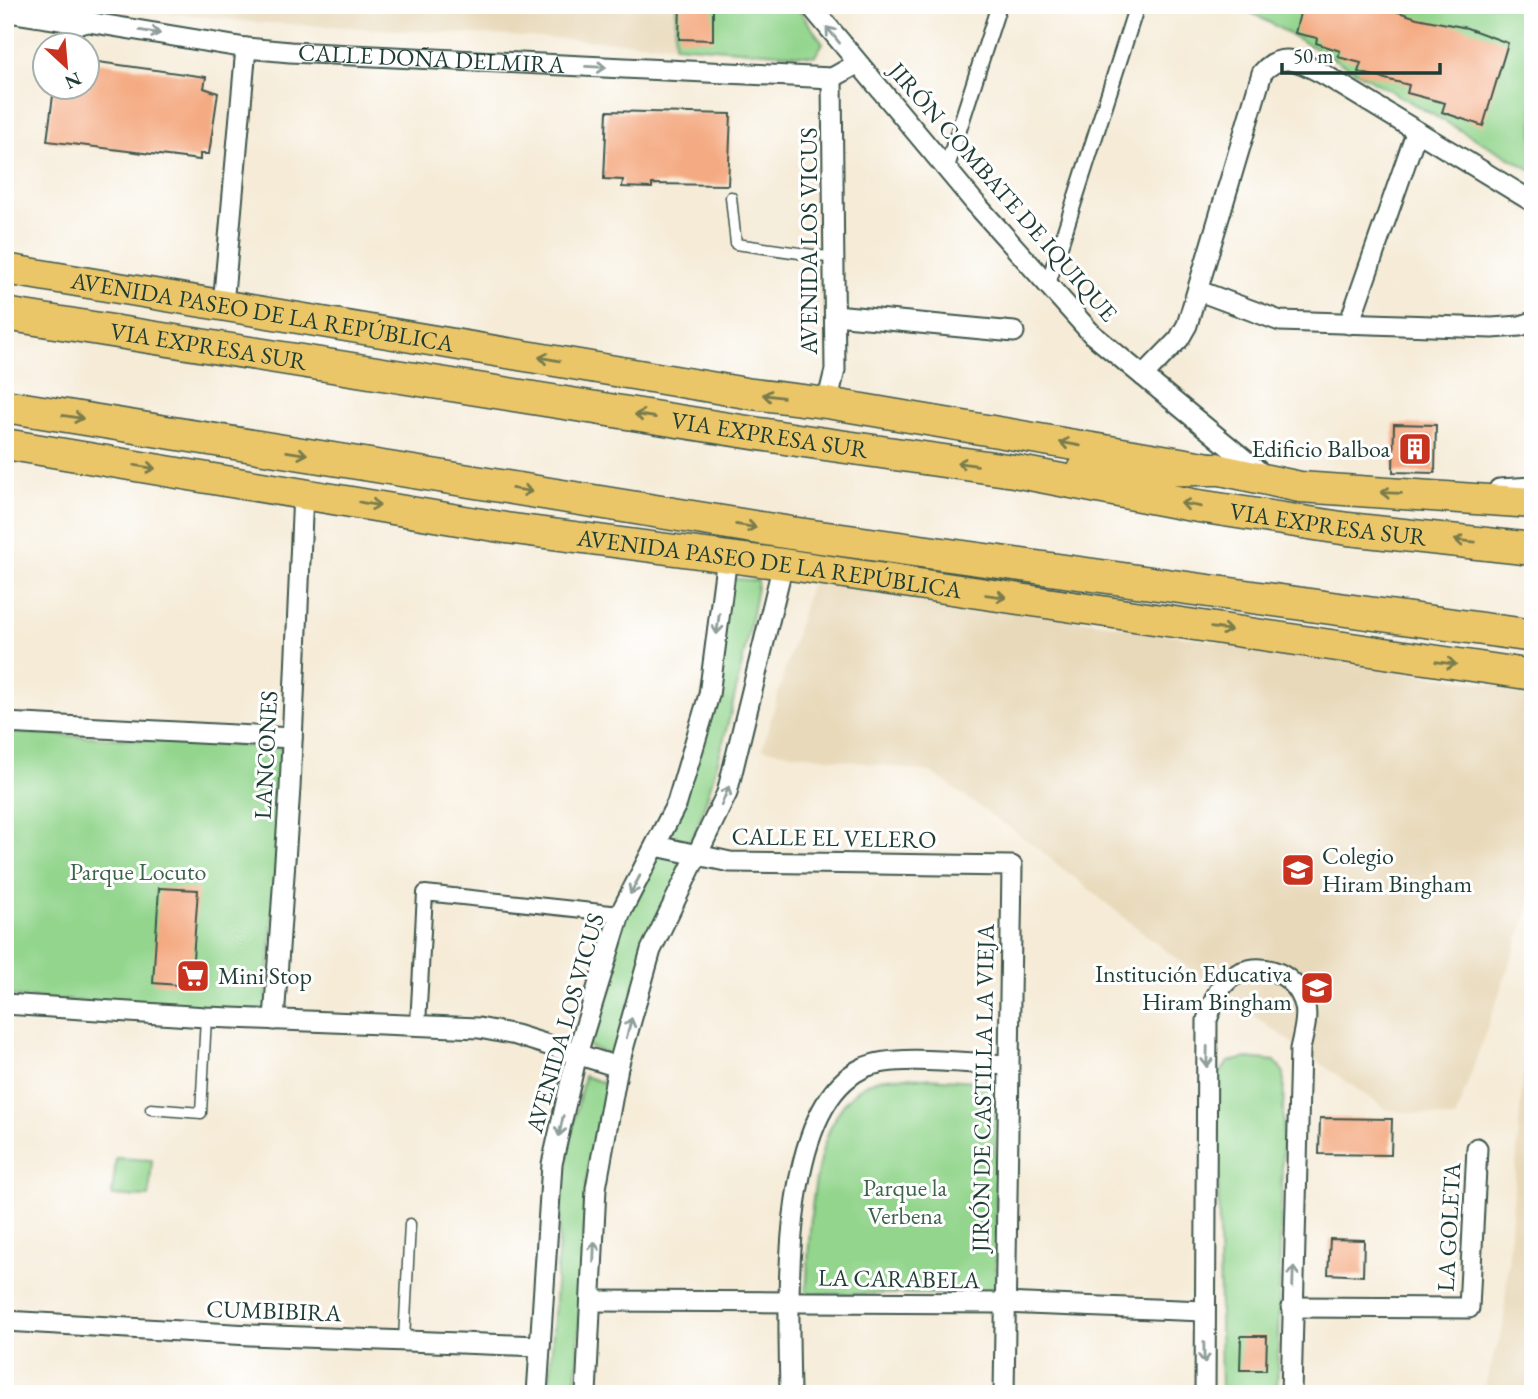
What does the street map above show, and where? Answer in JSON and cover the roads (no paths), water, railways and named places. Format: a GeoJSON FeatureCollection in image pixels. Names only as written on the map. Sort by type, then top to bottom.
{"type":"FeatureCollection","features":[{"type":"Feature","properties":{"kind":"highway","name":"VIA EXPRESA SUR"},"geometry":{"type":"LineString","coordinates":[[5,314],[804,442],[1014,471],[1192,505],[1348,529],[1533,549]]}},
{"type":"Feature","properties":{"kind":"highway"},"geometry":{"type":"LineString","coordinates":[[5,407],[792,533],[1533,636]]}},
{"type":"Feature","properties":{"kind":"highway"},"geometry":{"type":"LineString","coordinates":[[1014,471],[1216,469]]}},
{"type":"Feature","properties":{"kind":"main road","name":"AVENIDA PASEO DE LA REPÚBLICA"},"geometry":{"type":"LineString","coordinates":[[5,269],[752,394],[827,403],[1216,469],[1300,487],[1533,503]]}},
{"type":"Feature","properties":{"kind":"main road","name":"AVENIDA PASEO DE LA REPÚBLICA"},"geometry":{"type":"LineString","coordinates":[[5,444],[506,528],[783,564],[1533,675]]}},
{"type":"Feature","properties":{"kind":"street","name":"JIRÓN COMBATE DE IQUIQUE"},"geometry":{"type":"LineString","coordinates":[[810,5],[946,170],[1047,287],[1092,334],[1269,480]]}},
{"type":"Feature","properties":{"kind":"street"},"geometry":{"type":"LineString","coordinates":[[946,170],[999,5]]}},
{"type":"Feature","properties":{"kind":"street"},"geometry":{"type":"LineString","coordinates":[[1047,287],[1137,5]]}},
{"type":"Feature","properties":{"kind":"street","name":"CALLE DOÑA DELMIRA"},"geometry":{"type":"LineString","coordinates":[[5,9],[83,13],[246,48],[832,78]]}},
{"type":"Feature","properties":{"kind":"street"},"geometry":{"type":"LineString","coordinates":[[223,305],[246,48]]}},
{"type":"Feature","properties":{"kind":"street"},"geometry":{"type":"LineString","coordinates":[[1143,376],[1179,339],[1199,291],[1242,136],[1262,73],[1270,63],[1280,59],[1308,66],[1533,202]]}},
{"type":"Feature","properties":{"kind":"street"},"geometry":{"type":"LineString","coordinates":[[832,78],[857,64]]}},
{"type":"Feature","properties":{"kind":"street","name":"AVENIDA LOS VICUS"},"geometry":{"type":"LineString","coordinates":[[827,403],[835,370],[832,78]]}},
{"type":"Feature","properties":{"kind":"street"},"geometry":{"type":"LineString","coordinates":[[1349,324],[1416,133]]}},
{"type":"Feature","properties":{"kind":"street"},"geometry":{"type":"LineString","coordinates":[[1199,291],[1280,321],[1493,328],[1533,322]]}},
{"type":"Feature","properties":{"kind":"street"},"geometry":{"type":"LineString","coordinates":[[835,315],[1014,332]]}},
{"type":"Feature","properties":{"kind":"street","name":"AVENIDA PASEO DE LA REPÚBLICA"},"geometry":{"type":"LineString","coordinates":[[1432,495],[1533,487]]}},
{"type":"Feature","properties":{"kind":"street","name":"LANCONES"},"geometry":{"type":"LineString","coordinates":[[274,1020],[292,738],[303,493]]}},
{"type":"Feature","properties":{"kind":"street","name":"AVENIDA LOS VICUS"},"geometry":{"type":"LineString","coordinates":[[537,1394],[552,1164],[577,1054],[620,914],[677,803],[709,695],[727,557]]}},
{"type":"Feature","properties":{"kind":"street"},"geometry":{"type":"LineString","coordinates":[[586,1394],[596,1188],[618,1068],[651,950],[727,793],[783,564]]}},
{"type":"Feature","properties":{"kind":"street"},"geometry":{"type":"LineString","coordinates":[[5,723],[292,738]]}},
{"type":"Feature","properties":{"kind":"street","name":"CALLE EL VELERO"},"geometry":{"type":"LineString","coordinates":[[656,846],[730,862],[1012,866]]}},
{"type":"Feature","properties":{"kind":"street","name":"JIRÓN DE CASTILLA LA VIEJA"},"geometry":{"type":"LineString","coordinates":[[1004,1394],[1012,866]]}},
{"type":"Feature","properties":{"kind":"street"},"geometry":{"type":"LineString","coordinates":[[418,1025],[425,893],[620,914]]}},
{"type":"Feature","properties":{"kind":"street"},"geometry":{"type":"LineString","coordinates":[[1205,1394],[1207,1020],[1218,991],[1228,980],[1242,972],[1261,968],[1270,969],[1294,984],[1301,996],[1306,1015],[1300,1049],[1291,1394]]}},
{"type":"Feature","properties":{"kind":"street"},"geometry":{"type":"LineString","coordinates":[[5,1004],[206,1017],[418,1025],[504,1033],[618,1068]]}},
{"type":"Feature","properties":{"kind":"street"},"geometry":{"type":"LineString","coordinates":[[789,1394],[789,1301],[794,1211],[804,1158],[826,1102],[844,1081],[864,1067],[889,1062],[1007,1065]]}},
{"type":"Feature","properties":{"kind":"street","name":"LA GOLETA"},"geometry":{"type":"LineString","coordinates":[[1293,1307],[1469,1308],[1477,1148]]}},
{"type":"Feature","properties":{"kind":"street","name":"LA CARABELA"},"geometry":{"type":"LineString","coordinates":[[592,1301],[1004,1303],[1204,1311]]}},
{"type":"Feature","properties":{"kind":"street","name":"CUMBIBIRA"},"geometry":{"type":"LineString","coordinates":[[5,1321],[540,1346]]}},
{"type":"Feature","properties":{"kind":"lane"},"geometry":{"type":"LineString","coordinates":[[731,197],[736,244],[834,258]]}},
{"type":"Feature","properties":{"kind":"lane"},"geometry":{"type":"LineString","coordinates":[[151,1109],[201,1113],[206,1017]]}},
{"type":"Feature","properties":{"kind":"lane"},"geometry":{"type":"LineString","coordinates":[[404,1340],[410,1224]]}},
{"type":"Feature","properties":{"kind":"place","name":"Edificio Balboa"},"geometry":{"type":"Point","coordinates":[1415,449]}},
{"type":"Feature","properties":{"kind":"place","name":"Colegio Hiram Bingham"},"geometry":{"type":"Point","coordinates":[1298,870]}},
{"type":"Feature","properties":{"kind":"place","name":"Mini Stop"},"geometry":{"type":"Point","coordinates":[193,976]}},
{"type":"Feature","properties":{"kind":"place","name":"Institución Educativa Hiram Bingham"},"geometry":{"type":"Point","coordinates":[1317,988]}},
{"type":"Feature","properties":{"kind":"park label","name":"Parque Locuto"},"geometry":{"type":"Point","coordinates":[138,872]}},
{"type":"Feature","properties":{"kind":"park label","name":"Parque la Verbena"},"geometry":{"type":"Point","coordinates":[905,1202]}}]}
